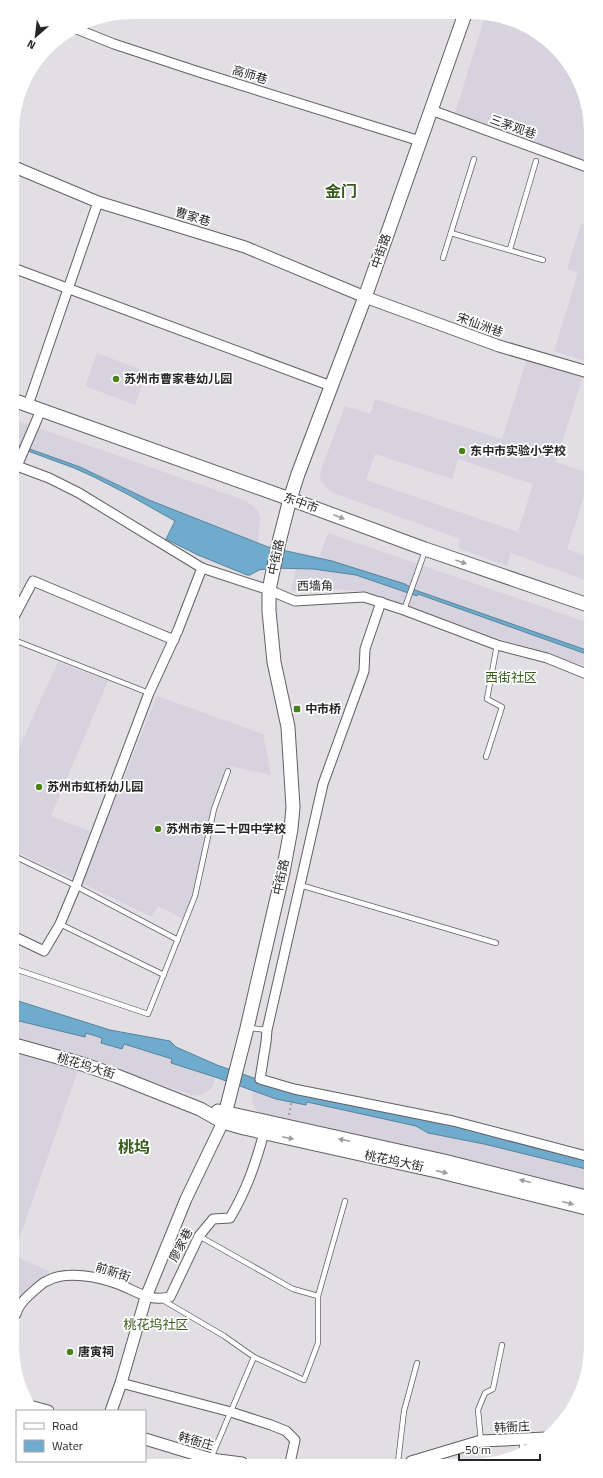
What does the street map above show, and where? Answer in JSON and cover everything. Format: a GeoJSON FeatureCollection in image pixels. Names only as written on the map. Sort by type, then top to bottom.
{"type":"FeatureCollection","features":[{"type":"Feature","properties":{"kind":"main road","name":"中街路"},"geometry":{"type":"LineString","coordinates":[[224,1117],[247,1028],[283,872],[291,829],[293,807],[288,727],[274,662],[269,610],[271,584],[279,542],[290,498],[298,474],[365,297],[463,19]]}},
{"type":"Feature","properties":{"kind":"main road","name":"东中市"},"geometry":{"type":"LineString","coordinates":[[19,402],[290,498],[425,549],[584,604]]}},
{"type":"Feature","properties":{"kind":"main road","name":"桃花坞大街"},"geometry":{"type":"LineString","coordinates":[[19,1047],[99,1069],[264,1133],[442,1172],[584,1208]]}},
{"type":"Feature","properties":{"kind":"main road","name":"桃花坞大街"},"geometry":{"type":"LineString","coordinates":[[224,1117],[280,1126],[444,1161],[584,1196]]}},
{"type":"Feature","properties":{"kind":"street","name":"高师巷"},"geometry":{"type":"LineString","coordinates":[[82,31],[114,44],[420,141]]}},
{"type":"Feature","properties":{"kind":"street","name":"三茅观巷"},"geometry":{"type":"LineString","coordinates":[[431,110],[584,166]]}},
{"type":"Feature","properties":{"kind":"street","name":"曹家巷"},"geometry":{"type":"LineString","coordinates":[[19,169],[98,202],[245,247],[365,297]]}},
{"type":"Feature","properties":{"kind":"street"},"geometry":{"type":"LineString","coordinates":[[28,405],[98,202]]}},
{"type":"Feature","properties":{"kind":"street"},"geometry":{"type":"LineString","coordinates":[[19,270],[331,386]]}},
{"type":"Feature","properties":{"kind":"street","name":"宋仙洲巷"},"geometry":{"type":"LineString","coordinates":[[365,297],[499,346],[584,371]]}},
{"type":"Feature","properties":{"kind":"street"},"geometry":{"type":"LineString","coordinates":[[19,460],[41,410]]}},
{"type":"Feature","properties":{"kind":"street","name":"西墙角"},"geometry":{"type":"LineString","coordinates":[[19,465],[79,493],[202,568],[271,584],[295,601],[364,597],[404,610],[497,645],[547,658],[584,673]]}},
{"type":"Feature","properties":{"kind":"street"},"geometry":{"type":"LineString","coordinates":[[19,939],[44,951],[60,924],[76,886],[149,693],[174,640],[202,568]]}},
{"type":"Feature","properties":{"kind":"street"},"geometry":{"type":"LineString","coordinates":[[19,608],[33,581],[174,640]]}},
{"type":"Feature","properties":{"kind":"street"},"geometry":{"type":"LineString","coordinates":[[381,602],[365,649],[364,671],[323,784],[267,1030],[260,1079],[294,1089],[453,1121],[584,1155]]}},
{"type":"Feature","properties":{"kind":"street","name":"廖家巷"},"geometry":{"type":"LineString","coordinates":[[111,1410],[122,1383],[146,1297],[186,1199],[224,1117]]}},
{"type":"Feature","properties":{"kind":"street","name":"廖家巷"},"geometry":{"type":"LineString","coordinates":[[161,1299],[170,1297],[199,1236],[213,1219],[230,1218],[244,1195],[256,1164],[264,1133]]}},
{"type":"Feature","properties":{"kind":"street","name":"前新街"},"geometry":{"type":"LineString","coordinates":[[19,1307],[29,1294],[47,1280],[60,1276],[92,1276],[119,1284],[146,1297]]}},
{"type":"Feature","properties":{"kind":"street"},"geometry":{"type":"LineString","coordinates":[[146,1297],[161,1299]]}},
{"type":"Feature","properties":{"kind":"street"},"geometry":{"type":"LineString","coordinates":[[122,1383],[271,1424],[286,1431],[295,1440],[291,1459]]}},
{"type":"Feature","properties":{"kind":"street","name":"韩衙庄"},"geometry":{"type":"LineString","coordinates":[[421,1459],[481,1441],[536,1438]]}},
{"type":"Feature","properties":{"kind":"street","name":"韩衙庄"},"geometry":{"type":"LineString","coordinates":[[146,1439],[211,1459]]}},
{"type":"Feature","properties":{"kind":"lane"},"geometry":{"type":"LineString","coordinates":[[443,258],[474,159]]}},
{"type":"Feature","properties":{"kind":"lane"},"geometry":{"type":"LineString","coordinates":[[510,250],[536,161]]}},
{"type":"Feature","properties":{"kind":"lane"},"geometry":{"type":"LineString","coordinates":[[451,233],[543,260]]}},
{"type":"Feature","properties":{"kind":"lane"},"geometry":{"type":"LineString","coordinates":[[404,610],[425,549]]}},
{"type":"Feature","properties":{"kind":"lane"},"geometry":{"type":"LineString","coordinates":[[19,642],[149,693]]}},
{"type":"Feature","properties":{"kind":"lane"},"geometry":{"type":"LineString","coordinates":[[486,757],[502,707],[487,699],[497,645]]}},
{"type":"Feature","properties":{"kind":"lane"},"geometry":{"type":"LineString","coordinates":[[19,970],[148,1014],[195,896],[214,809],[228,771]]}},
{"type":"Feature","properties":{"kind":"lane"},"geometry":{"type":"LineString","coordinates":[[19,858],[76,886],[178,940]]}},
{"type":"Feature","properties":{"kind":"lane"},"geometry":{"type":"LineString","coordinates":[[300,885],[496,943]]}},
{"type":"Feature","properties":{"kind":"lane"},"geometry":{"type":"LineString","coordinates":[[60,924],[164,975]]}},
{"type":"Feature","properties":{"kind":"lane"},"geometry":{"type":"LineString","coordinates":[[247,1028],[267,1030]]}},
{"type":"Feature","properties":{"kind":"lane"},"geometry":{"type":"LineString","coordinates":[[161,1299],[224,1336],[254,1357],[304,1380],[318,1343],[318,1296],[345,1201]]}},
{"type":"Feature","properties":{"kind":"lane"},"geometry":{"type":"LineString","coordinates":[[199,1236],[293,1289],[318,1296]]}},
{"type":"Feature","properties":{"kind":"lane"},"geometry":{"type":"LineString","coordinates":[[481,1441],[478,1410],[485,1393],[493,1389],[502,1345]]}},
{"type":"Feature","properties":{"kind":"lane"},"geometry":{"type":"LineString","coordinates":[[211,1459],[254,1357]]}},
{"type":"Feature","properties":{"kind":"lane"},"geometry":{"type":"LineString","coordinates":[[398,1459],[404,1411],[417,1363]]}},
{"type":"Feature","properties":{"kind":"lane"},"geometry":{"type":"LineString","coordinates":[[522,1447],[523,1439]]}},
{"type":"Feature","properties":{"kind":"path"},"geometry":{"type":"LineString","coordinates":[[291,1107],[292,1098]]}},
{"type":"Feature","properties":{"kind":"shaded area"},"geometry":{"type":"Polygon","coordinates":[[[484,20],[507,25],[534,38],[546,47],[561,63],[569,76],[580,103],[583,117],[584,160],[455,113],[484,20]]]}},
{"type":"Feature","properties":{"kind":"shaded area"},"geometry":{"type":"Polygon","coordinates":[[[581,224],[584,225],[584,361],[554,351],[578,273],[567,269],[581,224]]]}},
{"type":"Feature","properties":{"kind":"shaded area","name":"苏州市曹家巷幼儿园"},"geometry":{"type":"Polygon","coordinates":[[[97,353],[147,372],[135,405],[85,386],[97,353]]]}},
{"type":"Feature","properties":{"kind":"shaded area","name":"东中市实验小学校"},"geometry":{"type":"Polygon","coordinates":[[[527,359],[583,376],[556,462],[584,472],[584,496],[567,549],[584,555],[584,580],[511,553],[507,566],[458,548],[460,539],[334,493],[327,488],[320,480],[321,470],[345,406],[370,414],[375,399],[502,439],[527,359]],[[375,454],[366,480],[518,532],[533,484],[458,459],[452,479],[375,454]]]}},
{"type":"Feature","properties":{"kind":"shaded area"},"geometry":{"type":"Polygon","coordinates":[[[19,421],[244,500],[258,511],[260,518],[258,543],[149,500],[80,467],[19,445],[19,421]]]}},
{"type":"Feature","properties":{"kind":"shaded area"},"geometry":{"type":"Polygon","coordinates":[[[328,533],[584,621],[584,665],[500,639],[369,592],[335,589],[291,591],[301,553],[319,557],[328,533]]]}},
{"type":"Feature","properties":{"kind":"shaded area","name":"苏州市虹桥幼儿园"},"geometry":{"type":"Polygon","coordinates":[[[58,662],[108,681],[51,816],[92,832],[74,879],[19,853],[19,748],[58,662]]]}},
{"type":"Feature","properties":{"kind":"shaded area","name":"苏州市第二十四中学校"},"geometry":{"type":"Polygon","coordinates":[[[157,696],[263,734],[271,775],[229,766],[187,921],[158,906],[152,917],[81,883],[157,696]]]}},
{"type":"Feature","properties":{"kind":"shaded area"},"geometry":{"type":"Polygon","coordinates":[[[19,1021],[85,1037],[86,1033],[102,1038],[101,1043],[121,1049],[123,1044],[173,1059],[171,1063],[215,1077],[213,1086],[208,1091],[201,1095],[192,1095],[74,1055],[19,1040],[19,1021]]]}},
{"type":"Feature","properties":{"kind":"shaded area"},"geometry":{"type":"Polygon","coordinates":[[[19,1054],[78,1070],[19,1239],[19,1054]]]}},
{"type":"Feature","properties":{"kind":"shaded area"},"geometry":{"type":"Polygon","coordinates":[[[253,1090],[306,1105],[306,1102],[416,1126],[428,1133],[484,1144],[584,1169],[584,1191],[258,1113],[252,1102],[253,1090]]]}},
{"type":"Feature","properties":{"kind":"shaded area"},"geometry":{"type":"Polygon","coordinates":[[[19,1258],[49,1271],[47,1275],[31,1287],[19,1303],[19,1258]]]}},
{"type":"Feature","properties":{"kind":"water"},"geometry":{"type":"Polygon","coordinates":[[[19,445],[80,467],[149,500],[268,547],[332,561],[405,584],[415,590],[584,649],[584,653],[418,594],[417,596],[356,575],[313,569],[272,568],[259,570],[247,575],[198,555],[166,539],[175,521],[129,495],[74,468],[28,451],[25,458],[19,456],[19,445]]]}},
{"type":"Feature","properties":{"kind":"water"},"geometry":{"type":"Polygon","coordinates":[[[19,1001],[110,1030],[170,1041],[176,1047],[217,1065],[265,1082],[451,1122],[584,1158],[584,1169],[484,1144],[428,1133],[416,1126],[307,1102],[306,1105],[276,1099],[171,1063],[172,1059],[124,1044],[122,1049],[101,1043],[102,1038],[86,1033],[85,1037],[19,1021],[19,1001]]]}},
{"type":"Feature","properties":{"kind":"place","name":"苏州市曹家巷幼儿园"},"geometry":{"type":"Point","coordinates":[116,379]}},
{"type":"Feature","properties":{"kind":"place","name":"东中市实验小学校"},"geometry":{"type":"Point","coordinates":[462,451]}},
{"type":"Feature","properties":{"kind":"place","name":"中市桥"},"geometry":{"type":"Point","coordinates":[297,709]}},
{"type":"Feature","properties":{"kind":"place","name":"苏州市虹桥幼儿园"},"geometry":{"type":"Point","coordinates":[39,787]}},
{"type":"Feature","properties":{"kind":"place","name":"苏州市第二十四中学校"},"geometry":{"type":"Point","coordinates":[158,829]}},
{"type":"Feature","properties":{"kind":"place","name":"唐寅祠"},"geometry":{"type":"Point","coordinates":[70,1352]}},
{"type":"Feature","properties":{"kind":"district","name":"金门"},"geometry":{"type":"Point","coordinates":[341,191]}},
{"type":"Feature","properties":{"kind":"district","name":"西街社区"},"geometry":{"type":"Point","coordinates":[511,677]}},
{"type":"Feature","properties":{"kind":"district","name":"桃坞"},"geometry":{"type":"Point","coordinates":[134,1147]}},
{"type":"Feature","properties":{"kind":"district","name":"桃花坞社区"},"geometry":{"type":"Point","coordinates":[156,1324]}}]}
